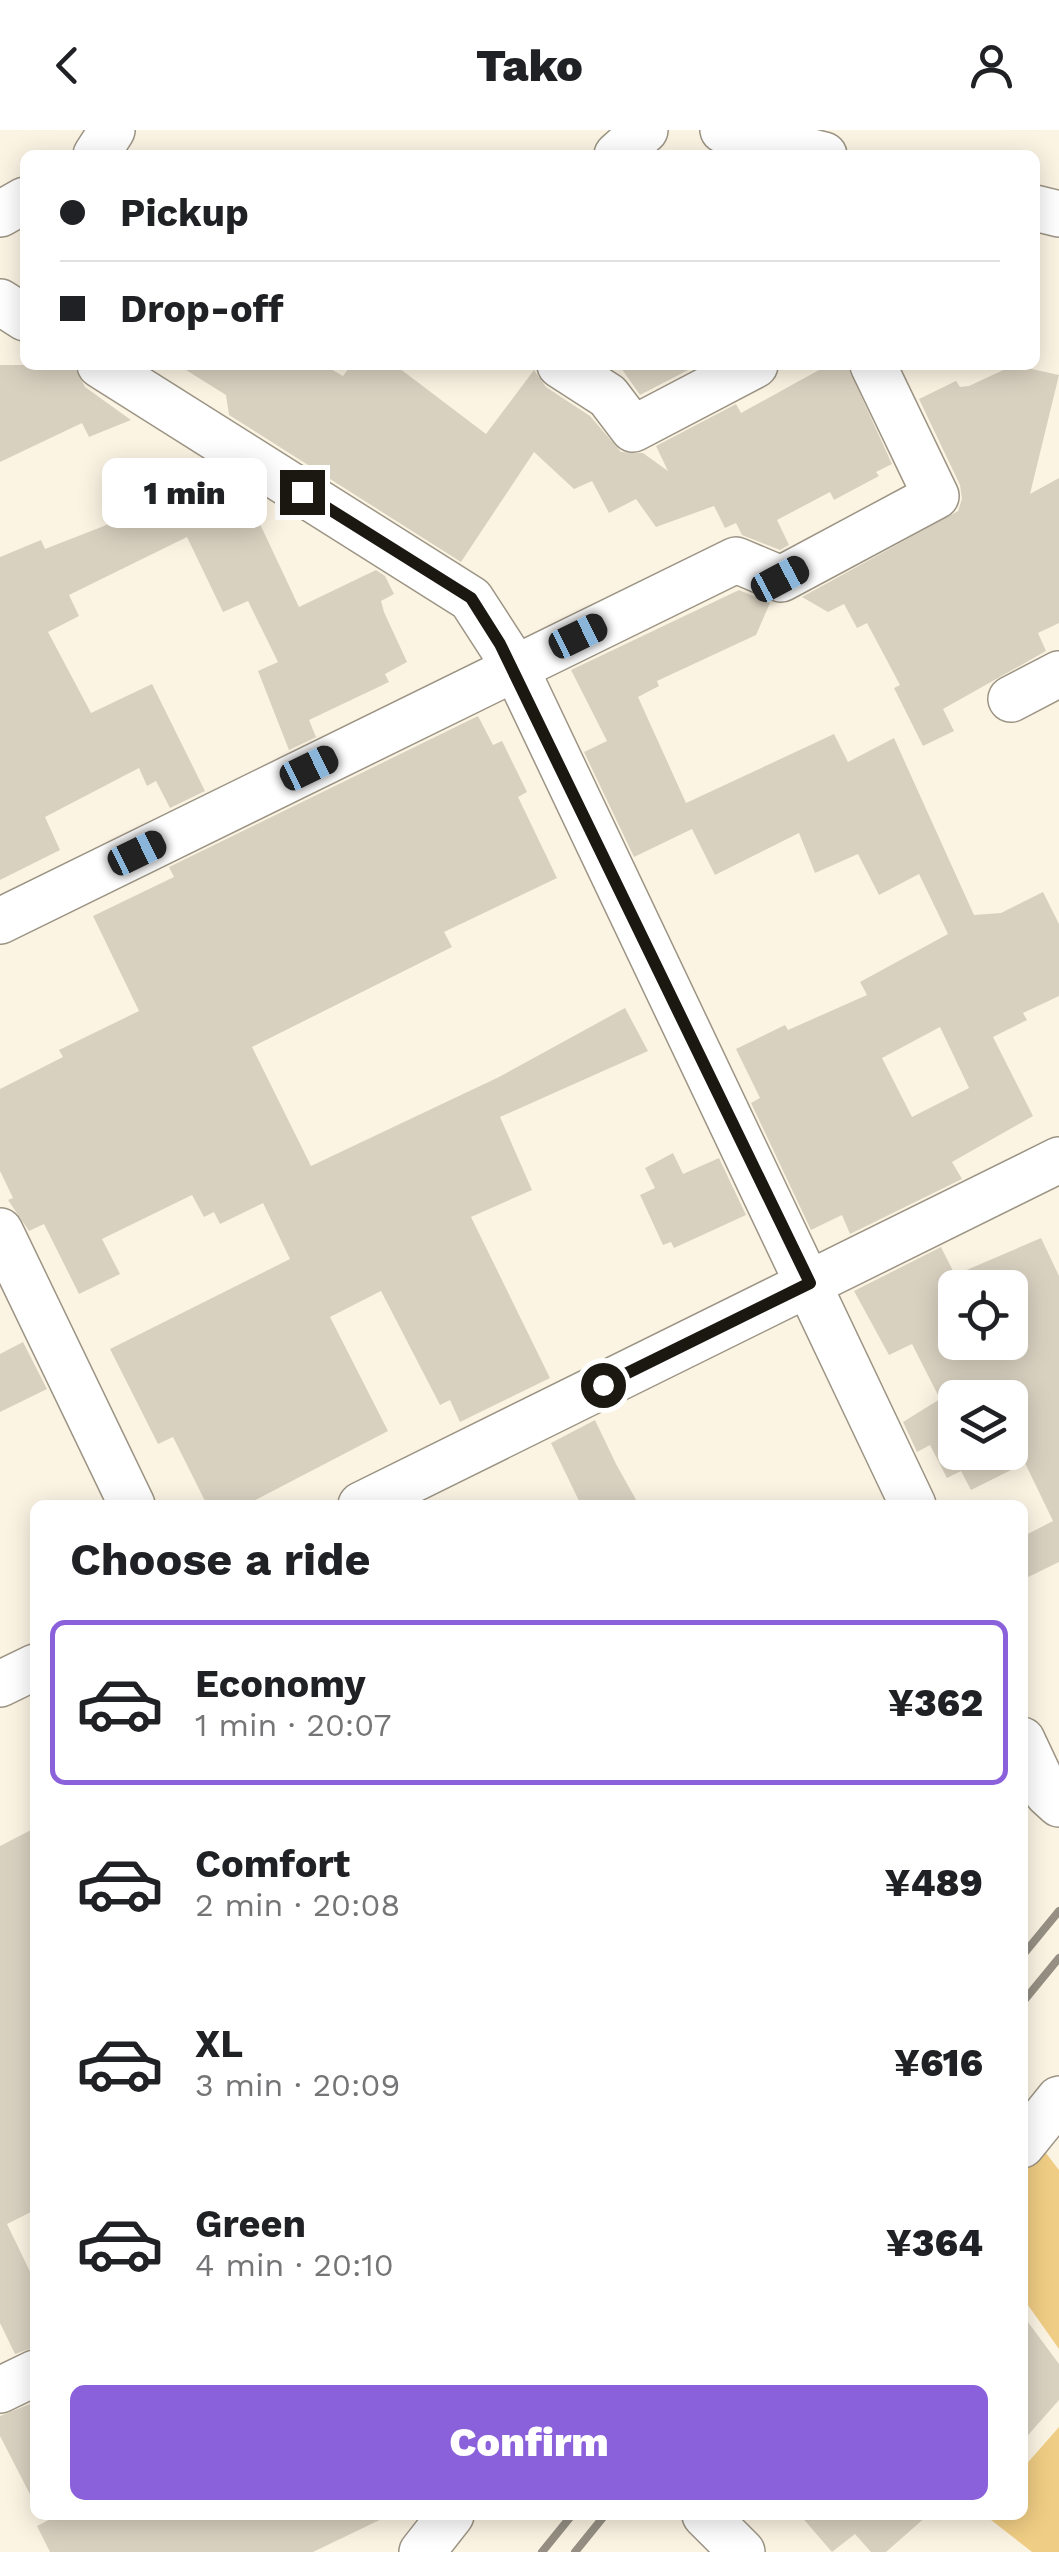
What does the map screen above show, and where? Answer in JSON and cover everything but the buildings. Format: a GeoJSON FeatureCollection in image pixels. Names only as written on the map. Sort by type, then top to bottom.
{"type":"FeatureCollection","features":[{"type":"Feature","properties":{"kind":"street"},"geometry":{"type":"LineString","coordinates":[[622,150],[644,130]]}},
{"type":"Feature","properties":{"kind":"street"},"geometry":{"type":"LineString","coordinates":[[723,130],[804,150]]}},
{"type":"Feature","properties":{"kind":"street"},"geometry":{"type":"LineString","coordinates":[[108,370],[471,598],[515,667],[911,1500]]}},
{"type":"Feature","properties":{"kind":"street"},"geometry":{"type":"LineString","coordinates":[[568,370],[608,396],[633,429],[745,370]]}},
{"type":"Feature","properties":{"kind":"street"},"geometry":{"type":"LineString","coordinates":[[0,920],[736,560],[780,579],[936,496],[875,370]]}},
{"type":"Feature","properties":{"kind":"street"},"geometry":{"type":"LineString","coordinates":[[1011,699],[1059,674]]}},
{"type":"Feature","properties":{"kind":"street"},"geometry":{"type":"LineString","coordinates":[[371,1500],[1059,1160]]}},
{"type":"Feature","properties":{"kind":"street"},"geometry":{"type":"LineString","coordinates":[[0,1231],[130,1500]]}},
{"type":"Feature","properties":{"kind":"street"},"geometry":{"type":"LineString","coordinates":[[0,1684],[30,1669]]}},
{"type":"Feature","properties":{"kind":"street"},"geometry":{"type":"LineString","coordinates":[[1028,1754],[1047,1800]]}},
{"type":"Feature","properties":{"kind":"street"},"geometry":{"type":"LineString","coordinates":[[1028,2137],[1059,2099]]}},
{"type":"Feature","properties":{"kind":"street"},"geometry":{"type":"LineString","coordinates":[[0,2390],[30,2375]]}},
{"type":"Feature","properties":{"kind":"street"},"geometry":{"type":"LineString","coordinates":[[422,2552],[447,2520]]}},
{"type":"Feature","properties":{"kind":"shaded area"},"geometry":{"type":"Polygon","coordinates":[[[1042,2148],[1059,2170],[1059,2349],[1028,2305],[1028,2166],[1042,2148]]]}},
{"type":"Feature","properties":{"kind":"shaded area"},"geometry":{"type":"Polygon","coordinates":[[[1059,2427],[1059,2552],[1032,2552],[991,2520],[1028,2520],[1028,2462],[1059,2427]]]}},
{"type":"Feature","properties":{"kind":"railway"},"geometry":{"type":"LineString","coordinates":[[1028,1949],[1059,1911]]}},
{"type":"Feature","properties":{"kind":"railway"},"geometry":{"type":"LineString","coordinates":[[1028,1996],[1059,1958]]}},
{"type":"Feature","properties":{"kind":"railway"},"geometry":{"type":"LineString","coordinates":[[542,2552],[568,2520]]}},
{"type":"Feature","properties":{"kind":"railway"},"geometry":{"type":"LineString","coordinates":[[575,2552],[601,2520]]}},
{"type":"Feature","properties":{"kind":"route"},"geometry":{"type":"LineString","coordinates":[[302,492],[471,598],[515,667],[810,1283],[603,1385]]}}]}
